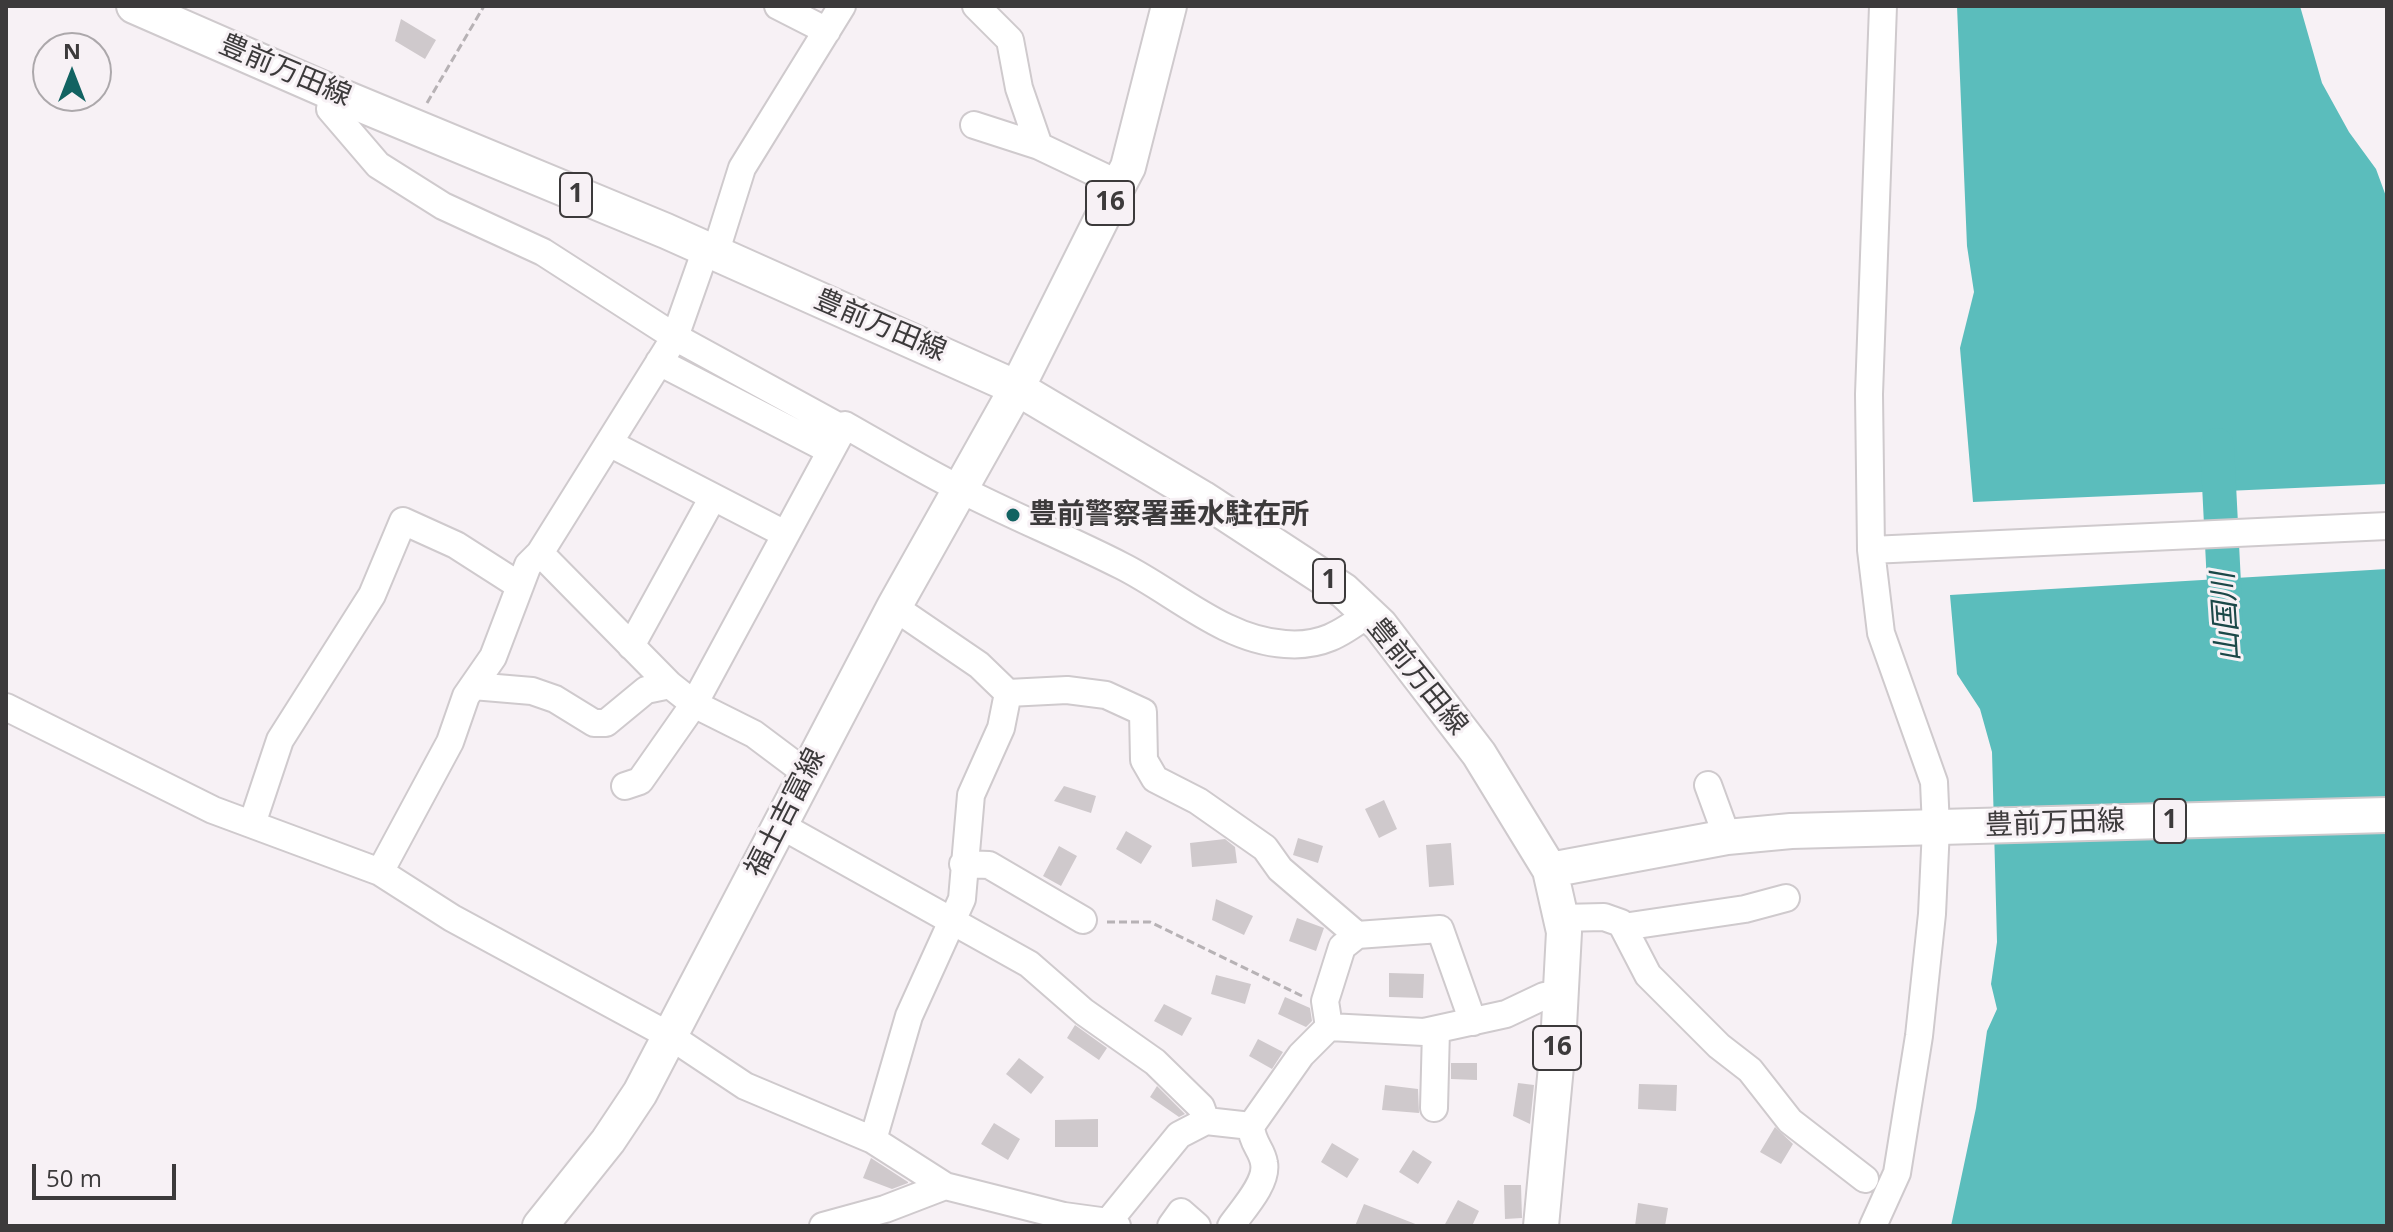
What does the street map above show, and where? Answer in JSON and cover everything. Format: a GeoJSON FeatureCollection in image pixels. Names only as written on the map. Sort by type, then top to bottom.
{"type":"FeatureCollection","features":[{"type":"Feature","properties":{"kind":"main road","name":"豊前万田線"},"geometry":{"type":"LineString","coordinates":[[134,6],[710,252],[1017,388],[1202,498],[1344,591],[1380,625],[1479,754],[1550,870],[1727,837],[1791,831],[2387,815]]}},
{"type":"Feature","properties":{"kind":"main road","name":"16"},"geometry":{"type":"LineString","coordinates":[[1017,388],[1128,167],[1169,6]]}},
{"type":"Feature","properties":{"kind":"main road","name":"福土吉富線"},"geometry":{"type":"LineString","coordinates":[[540,1226],[608,1141],[640,1093],[894,607],[1017,388]]}},
{"type":"Feature","properties":{"kind":"main road","name":"16"},"geometry":{"type":"LineString","coordinates":[[1541,1226],[1564,932],[1550,870]]}},
{"type":"Feature","properties":{"kind":"street"},"geometry":{"type":"LineString","coordinates":[[778,6],[827,31]]}},
{"type":"Feature","properties":{"kind":"street"},"geometry":{"type":"LineString","coordinates":[[380,872],[450,742],[466,696],[493,657],[528,565],[540,553],[675,337],[742,168],[842,6]]}},
{"type":"Feature","properties":{"kind":"street"},"geometry":{"type":"LineString","coordinates":[[976,6],[1010,40],[1019,88],[1039,146]]}},
{"type":"Feature","properties":{"kind":"street"},"geometry":{"type":"LineString","coordinates":[[1873,1226],[1897,1173],[1919,1036],[1944,828],[1934,782],[1881,633],[1882,550],[1869,394],[1883,6]]}},
{"type":"Feature","properties":{"kind":"street"},"geometry":{"type":"LineString","coordinates":[[333,93],[330,109],[378,165],[443,206],[543,252],[837,440]]}},
{"type":"Feature","properties":{"kind":"street"},"geometry":{"type":"LineString","coordinates":[[974,125],[1039,146],[1119,184]]}},
{"type":"Feature","properties":{"kind":"street"},"geometry":{"type":"LineString","coordinates":[[659,362],[837,440]]}},
{"type":"Feature","properties":{"kind":"street"},"geometry":{"type":"LineString","coordinates":[[625,786],[640,781],[694,704],[845,425],[961,490],[1124,566],[1225,627],[1253,638],[1284,644],[1314,643],[1339,635],[1368,614]]}},
{"type":"Feature","properties":{"kind":"street"},"geometry":{"type":"LineString","coordinates":[[609,443],[785,534]]}},
{"type":"Feature","properties":{"kind":"street"},"geometry":{"type":"LineString","coordinates":[[631,646],[713,497]]}},
{"type":"Feature","properties":{"kind":"street"},"geometry":{"type":"LineString","coordinates":[[252,824],[280,740],[372,595],[403,521],[456,545],[520,586]]}},
{"type":"Feature","properties":{"kind":"street"},"geometry":{"type":"LineString","coordinates":[[1882,550],[2387,526]]}},
{"type":"Feature","properties":{"kind":"street"},"geometry":{"type":"LineString","coordinates":[[540,553],[670,685],[694,704],[754,734],[806,773]]}},
{"type":"Feature","properties":{"kind":"street"},"geometry":{"type":"LineString","coordinates":[[894,607],[979,665],[1008,693],[1067,690],[1106,695],[1143,712],[1144,760],[1155,779],[1198,801],[1265,848],[1280,869],[1357,935]]}},
{"type":"Feature","properties":{"kind":"street"},"geometry":{"type":"LineString","coordinates":[[473,686],[532,691],[555,699],[594,723],[606,723],[646,690],[670,685]]}},
{"type":"Feature","properties":{"kind":"street"},"geometry":{"type":"LineString","coordinates":[[873,1140],[909,1016],[962,899],[971,795],[1001,728],[1008,693]]}},
{"type":"Feature","properties":{"kind":"street"},"geometry":{"type":"LineString","coordinates":[[6,707],[213,810],[380,872],[452,918],[670,1036],[745,1086],[873,1140],[945,1186],[1063,1221],[1112,1224],[1179,1135],[1206,1121],[1251,1126]]}},
{"type":"Feature","properties":{"kind":"street"},"geometry":{"type":"LineString","coordinates":[[1708,785],[1727,837]]}},
{"type":"Feature","properties":{"kind":"street"},"geometry":{"type":"LineString","coordinates":[[780,825],[1029,964],[1084,1012],[1155,1062],[1201,1107],[1206,1121]]}},
{"type":"Feature","properties":{"kind":"street"},"geometry":{"type":"LineString","coordinates":[[963,864],[989,865],[1083,920]]}},
{"type":"Feature","properties":{"kind":"street"},"geometry":{"type":"LineString","coordinates":[[1623,927],[1745,909],[1786,898]]}},
{"type":"Feature","properties":{"kind":"street"},"geometry":{"type":"LineString","coordinates":[[1561,918],[1604,917],[1621,923],[1648,975],[1719,1046],[1750,1070],[1790,1121],[1865,1179]]}},
{"type":"Feature","properties":{"kind":"street"},"geometry":{"type":"LineString","coordinates":[[1231,1226],[1262,1179],[1265,1162],[1252,1139],[1251,1126],[1328,1018],[1325,1001],[1342,947],[1357,935],[1440,929],[1473,1022]]}},
{"type":"Feature","properties":{"kind":"street"},"geometry":{"type":"LineString","coordinates":[[1328,1018],[1424,1032],[1506,1014],[1544,996],[1561,993]]}},
{"type":"Feature","properties":{"kind":"street"},"geometry":{"type":"LineString","coordinates":[[1434,1108],[1436,1030]]}},
{"type":"Feature","properties":{"kind":"street"},"geometry":{"type":"LineString","coordinates":[[823,1226],[885,1209],[945,1186]]}},
{"type":"Feature","properties":{"kind":"street"},"geometry":{"type":"LineString","coordinates":[[1171,1226],[1181,1212],[1197,1226]]}},
{"type":"Feature","properties":{"kind":"path"},"geometry":{"type":"LineString","coordinates":[[414,125],[484,6]]}},
{"type":"Feature","properties":{"kind":"path"},"geometry":{"type":"LineString","coordinates":[[1083,920],[1150,922],[1328,1018]]}},
{"type":"Feature","properties":{"kind":"water"},"geometry":{"type":"Polygon","coordinates":[[[1957,6],[2300,6],[2322,83],[2349,132],[2376,169],[2387,199],[2387,484],[1973,502],[1960,348],[1974,292],[1967,246],[1957,6]]]}},
{"type":"Feature","properties":{"kind":"water"},"geometry":{"type":"Polygon","coordinates":[[[2387,569],[2387,1226],[1951,1226],[1976,1108],[1987,1031],[1997,1009],[1991,984],[1997,942],[1992,752],[1980,709],[1957,674],[1950,595],[2387,569]]]}},
{"type":"Feature","properties":{"kind":"building"},"geometry":{"type":"Polygon","coordinates":[[[401,19],[436,40],[425,59],[395,41],[401,19]]]}},
{"type":"Feature","properties":{"kind":"building"},"geometry":{"type":"Polygon","coordinates":[[[1064,786],[1096,796],[1091,813],[1054,801],[1064,786]]]}},
{"type":"Feature","properties":{"kind":"building"},"geometry":{"type":"Polygon","coordinates":[[[1384,800],[1397,829],[1379,838],[1365,809],[1384,800]]]}},
{"type":"Feature","properties":{"kind":"building"},"geometry":{"type":"Polygon","coordinates":[[[1126,831],[1152,846],[1141,864],[1116,849],[1126,831]]]}},
{"type":"Feature","properties":{"kind":"building"},"geometry":{"type":"Polygon","coordinates":[[[1298,838],[1323,846],[1318,863],[1293,855],[1298,838]]]}},
{"type":"Feature","properties":{"kind":"building"},"geometry":{"type":"Polygon","coordinates":[[[1225,839],[1235,847],[1237,863],[1192,867],[1190,843],[1225,839]]]}},
{"type":"Feature","properties":{"kind":"building"},"geometry":{"type":"Polygon","coordinates":[[[1451,843],[1454,885],[1429,887],[1426,845],[1451,843]]]}},
{"type":"Feature","properties":{"kind":"building"},"geometry":{"type":"Polygon","coordinates":[[[1059,846],[1077,856],[1061,886],[1043,876],[1059,846]]]}},
{"type":"Feature","properties":{"kind":"building"},"geometry":{"type":"Polygon","coordinates":[[[1216,899],[1253,916],[1244,935],[1212,920],[1216,899]]]}},
{"type":"Feature","properties":{"kind":"building"},"geometry":{"type":"Polygon","coordinates":[[[1297,918],[1324,928],[1316,951],[1289,941],[1297,918]]]}},
{"type":"Feature","properties":{"kind":"building"},"geometry":{"type":"Polygon","coordinates":[[[1389,973],[1424,974],[1423,998],[1389,997],[1389,973]]]}},
{"type":"Feature","properties":{"kind":"building"},"geometry":{"type":"Polygon","coordinates":[[[1216,975],[1251,984],[1245,1004],[1211,994],[1216,975]]]}},
{"type":"Feature","properties":{"kind":"building"},"geometry":{"type":"Polygon","coordinates":[[[1285,997],[1310,1008],[1312,1021],[1306,1027],[1278,1014],[1285,997]]]}},
{"type":"Feature","properties":{"kind":"building"},"geometry":{"type":"Polygon","coordinates":[[[1164,1004],[1192,1018],[1182,1036],[1154,1021],[1164,1004]]]}},
{"type":"Feature","properties":{"kind":"building"},"geometry":{"type":"Polygon","coordinates":[[[1075,1025],[1107,1048],[1099,1060],[1067,1038],[1075,1025]]]}},
{"type":"Feature","properties":{"kind":"building"},"geometry":{"type":"Polygon","coordinates":[[[1258,1039],[1283,1052],[1272,1069],[1249,1056],[1258,1039]]]}},
{"type":"Feature","properties":{"kind":"building"},"geometry":{"type":"Polygon","coordinates":[[[1019,1058],[1044,1077],[1031,1094],[1006,1074],[1019,1058]]]}},
{"type":"Feature","properties":{"kind":"building"},"geometry":{"type":"Polygon","coordinates":[[[1451,1063],[1477,1063],[1477,1080],[1451,1079],[1451,1063]]]}},
{"type":"Feature","properties":{"kind":"building"},"geometry":{"type":"Polygon","coordinates":[[[1518,1083],[1534,1085],[1530,1124],[1513,1116],[1518,1083]]]}},
{"type":"Feature","properties":{"kind":"building"},"geometry":{"type":"Polygon","coordinates":[[[1639,1084],[1677,1085],[1676,1111],[1638,1109],[1639,1084]]]}},
{"type":"Feature","properties":{"kind":"building"},"geometry":{"type":"Polygon","coordinates":[[[1385,1085],[1418,1089],[1419,1113],[1382,1110],[1385,1085]]]}},
{"type":"Feature","properties":{"kind":"building"},"geometry":{"type":"Polygon","coordinates":[[[1157,1086],[1185,1114],[1179,1117],[1150,1097],[1157,1086]]]}},
{"type":"Feature","properties":{"kind":"building"},"geometry":{"type":"Polygon","coordinates":[[[1098,1119],[1098,1147],[1055,1147],[1055,1120],[1098,1119]]]}},
{"type":"Feature","properties":{"kind":"building"},"geometry":{"type":"Polygon","coordinates":[[[994,1123],[1020,1139],[1008,1160],[981,1144],[994,1123]]]}},
{"type":"Feature","properties":{"kind":"building"},"geometry":{"type":"Polygon","coordinates":[[[1775,1127],[1793,1144],[1781,1164],[1760,1152],[1775,1127]]]}},
{"type":"Feature","properties":{"kind":"building"},"geometry":{"type":"Polygon","coordinates":[[[1332,1143],[1359,1159],[1347,1178],[1321,1162],[1332,1143]]]}},
{"type":"Feature","properties":{"kind":"building"},"geometry":{"type":"Polygon","coordinates":[[[1413,1150],[1432,1162],[1418,1184],[1399,1172],[1413,1150]]]}},
{"type":"Feature","properties":{"kind":"building"},"geometry":{"type":"Polygon","coordinates":[[[871,1158],[908,1183],[892,1189],[863,1178],[871,1158]]]}},
{"type":"Feature","properties":{"kind":"building"},"geometry":{"type":"Polygon","coordinates":[[[1504,1185],[1521,1185],[1522,1218],[1505,1219],[1504,1185]]]}},
{"type":"Feature","properties":{"kind":"building"},"geometry":{"type":"Polygon","coordinates":[[[1458,1200],[1479,1211],[1472,1226],[1444,1226],[1458,1200]]]}},
{"type":"Feature","properties":{"kind":"building"},"geometry":{"type":"Polygon","coordinates":[[[1638,1203],[1668,1208],[1665,1226],[1635,1226],[1638,1203]]]}},
{"type":"Feature","properties":{"kind":"building"},"geometry":{"type":"Polygon","coordinates":[[[1364,1204],[1418,1225],[1418,1226],[1355,1226],[1364,1204]]]}},
{"type":"Feature","properties":{"kind":"waterway","name":"山国川"},"geometry":{"type":"LineString","coordinates":[[2217,445],[2226,623]]}},
{"type":"Feature","properties":{"kind":"place","name":"豊前警察署垂水駐在所"},"geometry":{"type":"Point","coordinates":[1013,515]}}]}
